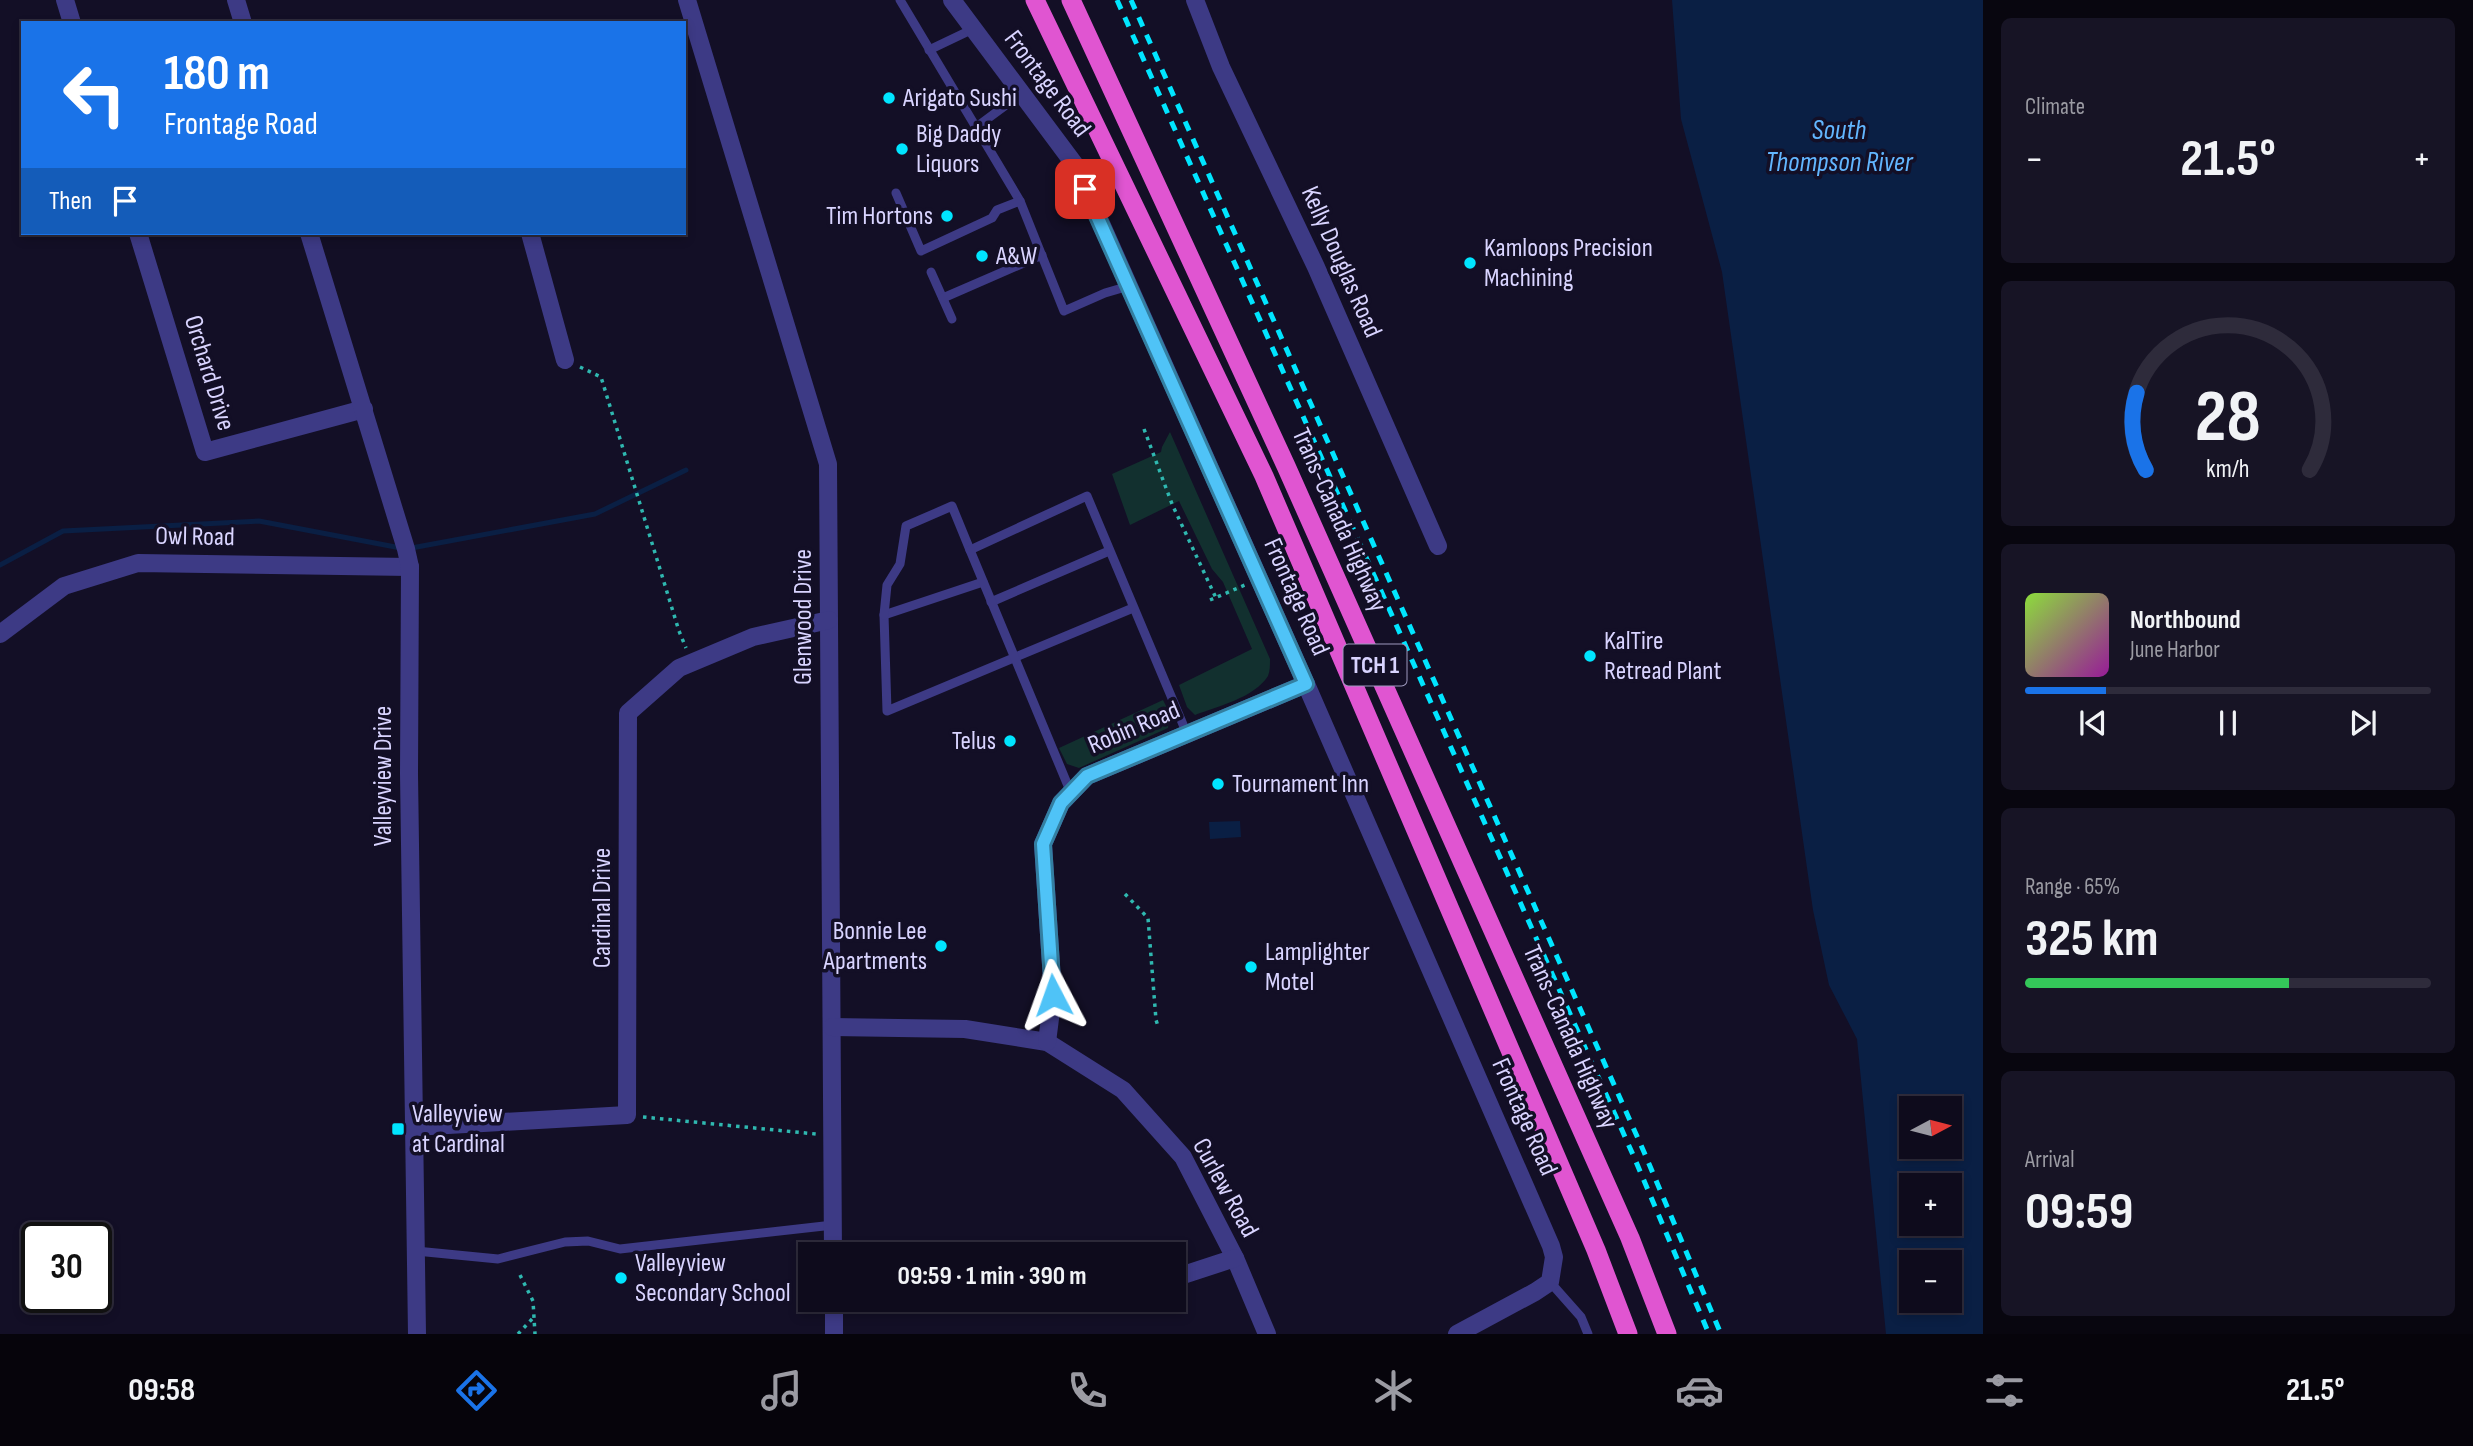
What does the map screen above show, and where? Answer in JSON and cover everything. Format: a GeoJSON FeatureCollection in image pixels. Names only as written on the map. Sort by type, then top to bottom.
{"type":"FeatureCollection","features":[{"type":"Feature","properties":{"kind":"highway","name":"Trans-Canada Highway"},"geometry":{"type":"LineString","coordinates":[[1034,0],[1264,475],[1597,1250],[1628,1334]]}},
{"type":"Feature","properties":{"kind":"highway","name":"Trans-Canada Highway"},"geometry":{"type":"LineString","coordinates":[[1071,0],[1286,466],[1630,1238],[1667,1334]]}},
{"type":"Feature","properties":{"kind":"street"},"geometry":{"type":"LineString","coordinates":[[65,0],[71,21]]}},
{"type":"Feature","properties":{"kind":"street"},"geometry":{"type":"LineString","coordinates":[[236,0],[242,21]]}},
{"type":"Feature","properties":{"kind":"street","name":"Glenwood Drive"},"geometry":{"type":"LineString","coordinates":[[687,0],[828,464],[833,1242]]}},
{"type":"Feature","properties":{"kind":"street","name":"Frontage Road"},"geometry":{"type":"LineString","coordinates":[[952,0],[1074,165],[1306,684],[1551,1246],[1554,1257],[1550,1282]]}},
{"type":"Feature","properties":{"kind":"street","name":"Kelly Douglas Road"},"geometry":{"type":"LineString","coordinates":[[1195,0],[1221,67],[1316,267],[1438,546]]}},
{"type":"Feature","properties":{"kind":"street","name":"Orchard Drive"},"geometry":{"type":"LineString","coordinates":[[139,235],[205,452],[364,409]]}},
{"type":"Feature","properties":{"kind":"street","name":"Valleyview Drive"},"geometry":{"type":"LineString","coordinates":[[310,235],[410,567],[409,774],[417,1334]]}},
{"type":"Feature","properties":{"kind":"street"},"geometry":{"type":"LineString","coordinates":[[531,235],[565,360]]}},
{"type":"Feature","properties":{"kind":"street","name":"Owl Road"},"geometry":{"type":"LineString","coordinates":[[0,634],[64,586],[138,563],[410,567]]}},
{"type":"Feature","properties":{"kind":"street","name":"Cardinal Drive"},"geometry":{"type":"LineString","coordinates":[[627,1115],[628,713],[679,668],[753,637],[829,620]]}},
{"type":"Feature","properties":{"kind":"street","name":"Robin Road"},"geometry":{"type":"LineString","coordinates":[[1047,1042],[1053,995],[1043,844],[1061,803],[1087,776],[1306,684]]}},
{"type":"Feature","properties":{"kind":"street","name":"Curlew Road"},"geometry":{"type":"LineString","coordinates":[[832,1027],[965,1029],[1047,1042],[1123,1090],[1183,1157],[1235,1258],[1267,1334]]}},
{"type":"Feature","properties":{"kind":"street"},"geometry":{"type":"LineString","coordinates":[[413,1127],[627,1115]]}},
{"type":"Feature","properties":{"kind":"street"},"geometry":{"type":"LineString","coordinates":[[1186,1274],[1235,1258]]}},
{"type":"Feature","properties":{"kind":"street"},"geometry":{"type":"LineString","coordinates":[[1457,1334],[1550,1282]]}},
{"type":"Feature","properties":{"kind":"street"},"geometry":{"type":"LineString","coordinates":[[834,1312],[834,1334]]}},
{"type":"Feature","properties":{"kind":"lane"},"geometry":{"type":"LineString","coordinates":[[900,0],[1020,201],[1065,311],[1087,300],[1129,286]]}},
{"type":"Feature","properties":{"kind":"lane"},"geometry":{"type":"LineString","coordinates":[[929,50],[973,29]]}},
{"type":"Feature","properties":{"kind":"lane"},"geometry":{"type":"LineString","coordinates":[[975,128],[1021,94]]}},
{"type":"Feature","properties":{"kind":"lane"},"geometry":{"type":"LineString","coordinates":[[896,193],[921,251],[992,218],[996,210],[1020,201]]}},
{"type":"Feature","properties":{"kind":"lane"},"geometry":{"type":"LineString","coordinates":[[943,298],[1042,255]]}},
{"type":"Feature","properties":{"kind":"lane"},"geometry":{"type":"LineString","coordinates":[[931,272],[952,319]]}},
{"type":"Feature","properties":{"kind":"lane"},"geometry":{"type":"LineString","coordinates":[[970,550],[1087,496],[1187,734]]}},
{"type":"Feature","properties":{"kind":"lane"},"geometry":{"type":"LineString","coordinates":[[1071,793],[1015,659],[991,602],[952,506],[906,526],[900,564],[887,585],[884,615],[887,711],[1015,659],[1133,608]]}},
{"type":"Feature","properties":{"kind":"lane"},"geometry":{"type":"LineString","coordinates":[[991,602],[1109,551]]}},
{"type":"Feature","properties":{"kind":"lane"},"geometry":{"type":"LineString","coordinates":[[884,615],[983,582]]}},
{"type":"Feature","properties":{"kind":"lane"},"geometry":{"type":"LineString","coordinates":[[416,1251],[498,1259],[565,1242],[588,1241],[620,1249],[833,1225]]}},
{"type":"Feature","properties":{"kind":"lane"},"geometry":{"type":"LineString","coordinates":[[1550,1282],[1581,1317],[1588,1334]]}},
{"type":"Feature","properties":{"kind":"path"},"geometry":{"type":"LineString","coordinates":[[565,360],[601,377],[679,631],[692,663]]}},
{"type":"Feature","properties":{"kind":"path"},"geometry":{"type":"LineString","coordinates":[[1144,429],[1172,504],[1216,598]]}},
{"type":"Feature","properties":{"kind":"path"},"geometry":{"type":"LineString","coordinates":[[1210,600],[1259,579]]}},
{"type":"Feature","properties":{"kind":"path"},"geometry":{"type":"LineString","coordinates":[[1125,894],[1148,918],[1158,1027]]}},
{"type":"Feature","properties":{"kind":"path"},"geometry":{"type":"LineString","coordinates":[[627,1115],[832,1135]]}},
{"type":"Feature","properties":{"kind":"path"},"geometry":{"type":"LineString","coordinates":[[520,1275],[533,1300],[535,1334]]}},
{"type":"Feature","properties":{"kind":"path"},"geometry":{"type":"LineString","coordinates":[[518,1334],[534,1317]]}},
{"type":"Feature","properties":{"kind":"green space"},"geometry":{"type":"Polygon","coordinates":[[[1170,432],[1270,659],[1268,676],[1254,690],[1195,715],[1187,707],[1179,685],[1252,649],[1223,582],[1212,569],[1179,501],[1130,525],[1112,474],[1161,452],[1170,432]]]}},
{"type":"Feature","properties":{"kind":"green space"},"geometry":{"type":"Polygon","coordinates":[[[1163,700],[1170,714],[1168,728],[1079,768],[1067,764],[1059,748],[1163,700]]]}},
{"type":"Feature","properties":{"kind":"water","name":"South Thompson River"},"geometry":{"type":"Polygon","coordinates":[[[1672,0],[1983,0],[1983,1334],[1886,1334],[1857,1039],[1829,985],[1813,910],[1722,272],[1681,119],[1672,0]]]}},
{"type":"Feature","properties":{"kind":"water"},"geometry":{"type":"Polygon","coordinates":[[[1240,821],[1241,837],[1210,839],[1209,822],[1240,821]]]}},
{"type":"Feature","properties":{"kind":"waterway"},"geometry":{"type":"LineString","coordinates":[[0,565],[63,531],[259,521],[406,549],[595,514],[686,470]]}},
{"type":"Feature","properties":{"kind":"railway"},"geometry":{"type":"LineString","coordinates":[[1117,0],[1634,1157],[1709,1334]]}},
{"type":"Feature","properties":{"kind":"railway"},"geometry":{"type":"LineString","coordinates":[[1131,0],[1644,1152],[1721,1334]]}},
{"type":"Feature","properties":{"kind":"place","name":"Arigato Sushi"},"geometry":{"type":"Point","coordinates":[889,98]}},
{"type":"Feature","properties":{"kind":"place","name":"Big Daddy Liquors"},"geometry":{"type":"Point","coordinates":[902,149]}},
{"type":"Feature","properties":{"kind":"place","name":"Tim Hortons"},"geometry":{"type":"Point","coordinates":[947,216]}},
{"type":"Feature","properties":{"kind":"place","name":"A&W"},"geometry":{"type":"Point","coordinates":[982,256]}},
{"type":"Feature","properties":{"kind":"place","name":"Kamloops Precision Machining"},"geometry":{"type":"Point","coordinates":[1470,263]}},
{"type":"Feature","properties":{"kind":"place","name":"KalTire Retread Plant"},"geometry":{"type":"Point","coordinates":[1590,656]}},
{"type":"Feature","properties":{"kind":"place","name":"Telus"},"geometry":{"type":"Point","coordinates":[1010,741]}},
{"type":"Feature","properties":{"kind":"place","name":"Tournament Inn"},"geometry":{"type":"Point","coordinates":[1218,784]}},
{"type":"Feature","properties":{"kind":"place","name":"Bonnie Lee Apartments"},"geometry":{"type":"Point","coordinates":[941,946]}},
{"type":"Feature","properties":{"kind":"place","name":"Lamplighter Motel"},"geometry":{"type":"Point","coordinates":[1251,967]}},
{"type":"Feature","properties":{"kind":"place","name":"Valleyview at Cardinal"},"geometry":{"type":"Point","coordinates":[398,1129]}},
{"type":"Feature","properties":{"kind":"place","name":"Valleyview Secondary School"},"geometry":{"type":"Point","coordinates":[621,1278]}},
{"type":"Feature","properties":{"kind":"route"},"geometry":{"type":"LineString","coordinates":[[1053,995],[1043,844],[1061,803],[1087,776],[1306,684],[1085,189]]}}]}
